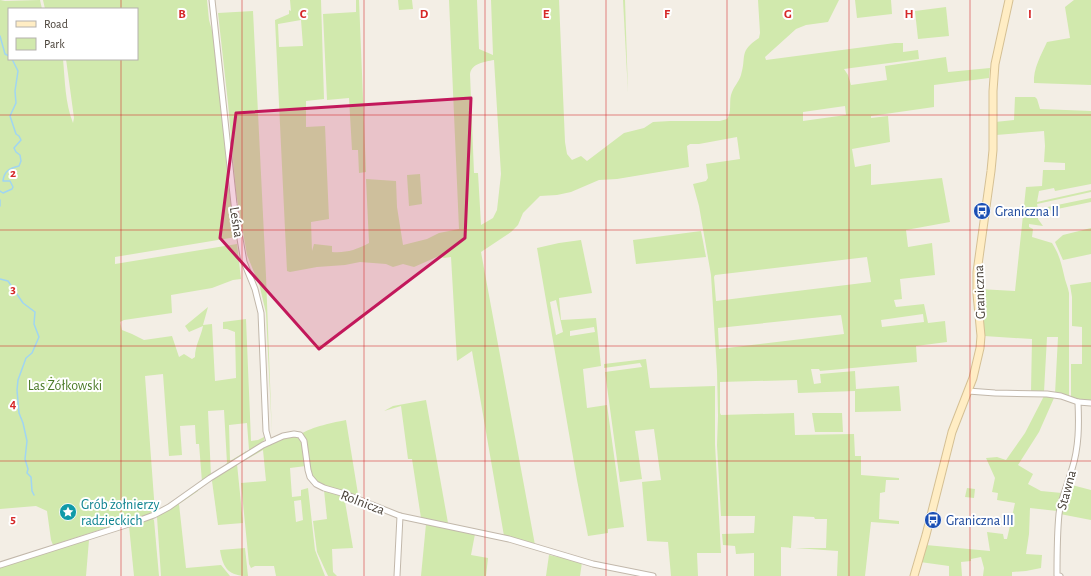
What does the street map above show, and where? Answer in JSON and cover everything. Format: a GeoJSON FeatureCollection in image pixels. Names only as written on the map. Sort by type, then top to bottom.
{"type":"FeatureCollection","features":[{"type":"Feature","properties":{"kind":"street","name":"Leśna"},"geometry":{"type":"LineString","coordinates":[[212,0],[234,204],[244,262],[257,297],[261,313],[266,431],[269,442]]}},
{"type":"Feature","properties":{"kind":"street","name":"Graniczna"},"geometry":{"type":"LineString","coordinates":[[914,576],[952,432],[976,369],[980,348],[981,336],[977,294],[977,272],[992,171],[992,102],[994,77],[1009,0]]}},
{"type":"Feature","properties":{"kind":"street"},"geometry":{"type":"LineString","coordinates":[[968,391],[1047,394],[1061,396],[1078,402],[1091,403]]}},
{"type":"Feature","properties":{"kind":"street","name":"Stawna"},"geometry":{"type":"LineString","coordinates":[[1060,576],[1057,575],[1059,514],[1063,494],[1077,450],[1079,435],[1078,402]]}},
{"type":"Feature","properties":{"kind":"street","name":"Rolnicza"},"geometry":{"type":"LineString","coordinates":[[0,565],[154,515],[170,506],[210,478],[269,442],[287,435],[298,434],[304,441],[309,474],[316,484],[400,516],[509,540],[593,564],[653,576]]}},
{"type":"Feature","properties":{"kind":"street"},"geometry":{"type":"LineString","coordinates":[[397,576],[400,516]]}},
{"type":"Feature","properties":{"kind":"highlighted area"},"geometry":{"type":"Polygon","coordinates":[[[471,98],[465,238],[319,349],[220,238],[236,113],[471,98]]]}},
{"type":"Feature","properties":{"kind":"green space","name":"Las Żółkowski"},"geometry":{"type":"Polygon","coordinates":[[[0,0],[40,0],[42,8],[8,8],[8,60],[63,60],[67,99],[73,123],[74,118],[66,60],[138,60],[138,8],[45,8],[43,0],[207,0],[209,20],[213,34],[228,184],[236,237],[115,257],[115,264],[237,244],[241,279],[233,280],[212,288],[171,295],[172,313],[124,320],[120,322],[122,330],[144,340],[172,336],[179,357],[184,354],[192,359],[195,357],[203,326],[189,332],[185,326],[208,307],[203,325],[212,324],[215,381],[236,378],[235,332],[223,329],[223,322],[246,319],[251,441],[264,437],[264,440],[260,445],[249,450],[247,423],[229,425],[230,461],[245,452],[245,450],[246,453],[225,466],[227,463],[224,410],[208,411],[211,476],[202,482],[199,444],[196,444],[195,425],[180,426],[182,455],[169,456],[163,374],[145,376],[155,512],[53,545],[47,511],[36,506],[0,509],[0,0]]]}},
{"type":"Feature","properties":{"kind":"green space"},"geometry":{"type":"Polygon","coordinates":[[[290,0],[321,0],[324,99],[306,101],[306,127],[325,126],[329,219],[311,222],[312,251],[314,244],[332,246],[332,252],[342,252],[360,248],[369,243],[366,179],[396,181],[397,207],[403,245],[427,239],[439,233],[459,229],[449,0],[477,0],[479,49],[493,55],[491,0],[559,0],[565,142],[567,154],[572,160],[581,156],[587,161],[624,133],[644,128],[653,122],[720,121],[727,119],[729,116],[731,95],[743,69],[744,55],[748,47],[759,38],[758,0],[839,0],[828,22],[806,25],[796,29],[765,57],[766,60],[895,43],[903,43],[903,52],[918,50],[919,59],[844,69],[848,75],[851,85],[887,80],[885,66],[946,57],[948,72],[990,68],[989,78],[934,85],[934,107],[871,116],[871,118],[888,116],[890,142],[852,149],[855,167],[871,164],[871,185],[942,178],[950,222],[906,230],[908,247],[932,243],[935,275],[900,279],[902,299],[894,300],[896,307],[924,304],[928,323],[945,321],[947,342],[916,346],[917,362],[820,371],[819,369],[811,369],[814,384],[821,383],[820,374],[855,371],[856,389],[899,386],[901,411],[855,412],[855,391],[798,393],[797,380],[720,382],[721,415],[794,413],[795,435],[854,434],[855,456],[861,456],[861,475],[899,478],[899,480],[886,480],[885,492],[880,493],[879,519],[899,521],[899,524],[871,522],[865,576],[837,576],[838,551],[795,548],[826,548],[827,519],[793,516],[791,548],[781,547],[781,576],[754,576],[754,553],[736,554],[735,546],[723,545],[722,534],[754,533],[755,516],[721,516],[717,445],[717,371],[711,275],[699,206],[693,184],[706,181],[708,178],[706,164],[740,159],[737,137],[699,144],[690,144],[687,146],[689,167],[617,179],[599,180],[571,192],[540,196],[523,213],[518,225],[511,232],[481,252],[535,545],[489,534],[488,532],[504,536],[472,351],[457,361],[451,257],[444,258],[439,256],[414,267],[403,264],[393,267],[386,264],[360,262],[290,272],[287,271],[275,20],[289,14],[289,10],[291,11],[290,0]],[[301,20],[278,24],[279,47],[303,46],[301,20]],[[494,60],[486,61],[473,67],[470,74],[474,173],[478,173],[481,225],[493,218],[497,210],[501,174],[494,60]],[[845,106],[803,112],[803,121],[846,115],[845,106]],[[867,257],[715,275],[716,301],[871,282],[867,257]],[[923,314],[881,320],[882,327],[924,322],[923,314]],[[841,315],[718,328],[719,349],[844,334],[841,315]]]}},
{"type":"Feature","properties":{"kind":"green space"},"geometry":{"type":"Polygon","coordinates":[[[356,0],[359,0],[366,172],[359,173],[358,150],[352,150],[349,98],[327,100],[323,14],[356,12],[356,0]]]}},
{"type":"Feature","properties":{"kind":"green space"},"geometry":{"type":"Polygon","coordinates":[[[398,0],[412,0],[413,9],[399,10],[398,0]]]}},
{"type":"Feature","properties":{"kind":"green space"},"geometry":{"type":"Polygon","coordinates":[[[623,0],[625,0],[628,93],[623,0]]]}},
{"type":"Feature","properties":{"kind":"green space"},"geometry":{"type":"Polygon","coordinates":[[[855,0],[891,0],[892,14],[857,18],[855,0]]]}},
{"type":"Feature","properties":{"kind":"green space"},"geometry":{"type":"Polygon","coordinates":[[[1074,0],[1091,0],[1091,85],[1034,83],[1036,67],[1047,42],[1070,38],[1065,7],[1074,0]]]}},
{"type":"Feature","properties":{"kind":"green space"},"geometry":{"type":"Polygon","coordinates":[[[946,7],[949,36],[918,39],[915,11],[946,7]]]}},
{"type":"Feature","properties":{"kind":"green space"},"geometry":{"type":"Polygon","coordinates":[[[253,11],[272,435],[266,313],[258,279],[247,255],[236,193],[218,13],[253,11]]]}},
{"type":"Feature","properties":{"kind":"green space"},"geometry":{"type":"Polygon","coordinates":[[[1015,97],[1035,97],[1040,109],[1091,111],[1091,184],[1055,191],[1054,188],[1039,191],[1037,202],[1091,190],[1091,192],[1037,204],[1038,209],[1091,198],[1091,202],[1038,213],[1038,219],[1043,226],[1029,224],[1029,227],[1033,229],[1032,237],[1052,243],[1060,258],[1069,291],[1069,397],[1055,394],[1058,337],[1047,337],[1044,392],[1031,391],[1032,339],[984,336],[979,289],[1015,291],[1026,187],[1042,186],[1043,170],[1065,170],[1065,163],[1044,162],[1044,131],[996,135],[995,122],[1014,120],[1015,97]]]}},
{"type":"Feature","properties":{"kind":"green space"},"geometry":{"type":"Polygon","coordinates":[[[420,174],[422,204],[409,206],[407,175],[420,174]]]}},
{"type":"Feature","properties":{"kind":"green space"},"geometry":{"type":"Polygon","coordinates":[[[1091,228],[1091,254],[1063,260],[1055,242],[1063,235],[1091,228]]]}},
{"type":"Feature","properties":{"kind":"green space"},"geometry":{"type":"Polygon","coordinates":[[[701,231],[706,257],[636,264],[633,240],[701,231]]]}},
{"type":"Feature","properties":{"kind":"green space"},"geometry":{"type":"Polygon","coordinates":[[[581,240],[592,293],[559,298],[561,320],[596,318],[601,366],[583,369],[587,408],[607,405],[624,527],[608,529],[608,533],[588,536],[537,248],[581,240]],[[556,300],[550,302],[556,335],[563,332],[556,300]],[[594,327],[570,331],[570,336],[595,332],[594,327]]]}},
{"type":"Feature","properties":{"kind":"green space"},"geometry":{"type":"Polygon","coordinates":[[[1091,282],[1091,402],[1071,398],[1071,364],[1082,364],[1082,327],[1072,326],[1072,297],[1070,285],[1091,282]]]}},
{"type":"Feature","properties":{"kind":"green space"},"geometry":{"type":"Polygon","coordinates":[[[646,359],[650,388],[715,386],[715,444],[721,553],[697,553],[698,576],[671,576],[668,542],[647,541],[642,482],[661,480],[654,429],[635,431],[642,479],[620,482],[605,372],[642,367],[640,363],[604,368],[604,364],[646,359]]]}},
{"type":"Feature","properties":{"kind":"green space"},"geometry":{"type":"Polygon","coordinates":[[[1044,396],[1054,398],[1039,432],[1018,465],[1033,474],[1028,484],[1041,491],[1062,493],[1057,511],[1030,508],[1029,534],[1026,554],[1042,555],[1041,568],[1012,572],[1012,576],[983,576],[984,568],[981,557],[971,559],[971,561],[961,562],[962,576],[949,576],[949,566],[920,562],[926,545],[990,551],[987,532],[1003,534],[1004,539],[1007,539],[1015,503],[997,500],[998,493],[992,492],[995,478],[986,458],[997,457],[1006,460],[1025,433],[1044,396]]]}},
{"type":"Feature","properties":{"kind":"green space"},"geometry":{"type":"Polygon","coordinates":[[[426,400],[448,523],[468,528],[469,530],[421,518],[412,459],[408,459],[401,406],[384,411],[393,406],[426,400]]]}},
{"type":"Feature","properties":{"kind":"green space"},"geometry":{"type":"Polygon","coordinates":[[[812,413],[842,413],[843,432],[815,432],[812,413]]]}},
{"type":"Feature","properties":{"kind":"green space"},"geometry":{"type":"Polygon","coordinates":[[[346,420],[359,498],[319,484],[309,467],[301,434],[317,427],[346,420]]]}},
{"type":"Feature","properties":{"kind":"green space"},"geometry":{"type":"Polygon","coordinates":[[[294,436],[298,438],[303,445],[306,466],[290,468],[292,497],[301,496],[301,490],[308,488],[315,550],[325,576],[276,576],[274,566],[255,566],[251,568],[249,564],[241,483],[266,481],[263,450],[242,462],[242,460],[266,445],[294,436]],[[301,500],[294,501],[296,522],[303,520],[301,500]]]}},
{"type":"Feature","properties":{"kind":"green space"},"geometry":{"type":"Polygon","coordinates":[[[237,464],[243,523],[218,525],[212,481],[214,478],[237,464]]]}},
{"type":"Feature","properties":{"kind":"green space"},"geometry":{"type":"Polygon","coordinates":[[[1068,484],[1091,490],[1091,520],[1060,514],[1068,484]]]}},
{"type":"Feature","properties":{"kind":"green space"},"geometry":{"type":"Polygon","coordinates":[[[967,488],[975,489],[974,498],[965,497],[967,488]]]}},
{"type":"Feature","properties":{"kind":"green space"},"geometry":{"type":"Polygon","coordinates":[[[197,489],[198,491],[179,504],[186,568],[221,565],[230,576],[161,576],[157,517],[197,489]]]}},
{"type":"Feature","properties":{"kind":"green space"},"geometry":{"type":"Polygon","coordinates":[[[324,490],[344,496],[353,548],[332,549],[333,572],[337,576],[328,576],[317,552],[313,521],[327,519],[324,490]]]}},
{"type":"Feature","properties":{"kind":"green space"},"geometry":{"type":"Polygon","coordinates":[[[152,518],[154,520],[159,576],[134,576],[129,526],[152,518]]]}},
{"type":"Feature","properties":{"kind":"green space"},"geometry":{"type":"Polygon","coordinates":[[[426,524],[475,534],[471,555],[488,558],[486,576],[421,576],[426,524]]]}},
{"type":"Feature","properties":{"kind":"green space"},"geometry":{"type":"Polygon","coordinates":[[[89,540],[86,576],[0,576],[0,567],[55,549],[89,540]]]}},
{"type":"Feature","properties":{"kind":"green space"},"geometry":{"type":"Polygon","coordinates":[[[245,548],[248,576],[236,575],[225,567],[220,550],[245,548]]]}},
{"type":"Feature","properties":{"kind":"green space"},"geometry":{"type":"Polygon","coordinates":[[[549,555],[582,562],[580,576],[546,576],[549,555]]]}},
{"type":"Feature","properties":{"kind":"waterway"},"geometry":{"type":"LineString","coordinates":[[0,36],[5,54],[8,56]]}},
{"type":"Feature","properties":{"kind":"waterway"},"geometry":{"type":"LineString","coordinates":[[0,191],[3,193],[12,189],[13,187],[10,181],[3,181],[8,170],[19,166],[21,161],[20,155],[14,148],[21,140],[16,134],[10,116],[16,103],[15,91],[18,71],[12,60]]}},
{"type":"Feature","properties":{"kind":"waterway"},"geometry":{"type":"LineString","coordinates":[[0,200],[0,206]]}},
{"type":"Feature","properties":{"kind":"waterway"},"geometry":{"type":"LineString","coordinates":[[0,279],[8,281],[23,303],[35,312],[34,324],[39,337],[32,353],[26,358],[18,380],[17,390],[19,413],[27,441],[25,459],[28,469],[27,473],[31,477],[32,491],[34,495]]}},
{"type":"Feature","properties":{"kind":"place","name":"Graniczna II"},"geometry":{"type":"Point","coordinates":[982,211]}},
{"type":"Feature","properties":{"kind":"place","name":"Grób żołnierzy radzieckich"},"geometry":{"type":"Point","coordinates":[68,512]}},
{"type":"Feature","properties":{"kind":"place","name":"Graniczna III"},"geometry":{"type":"Point","coordinates":[933,520]}}]}
